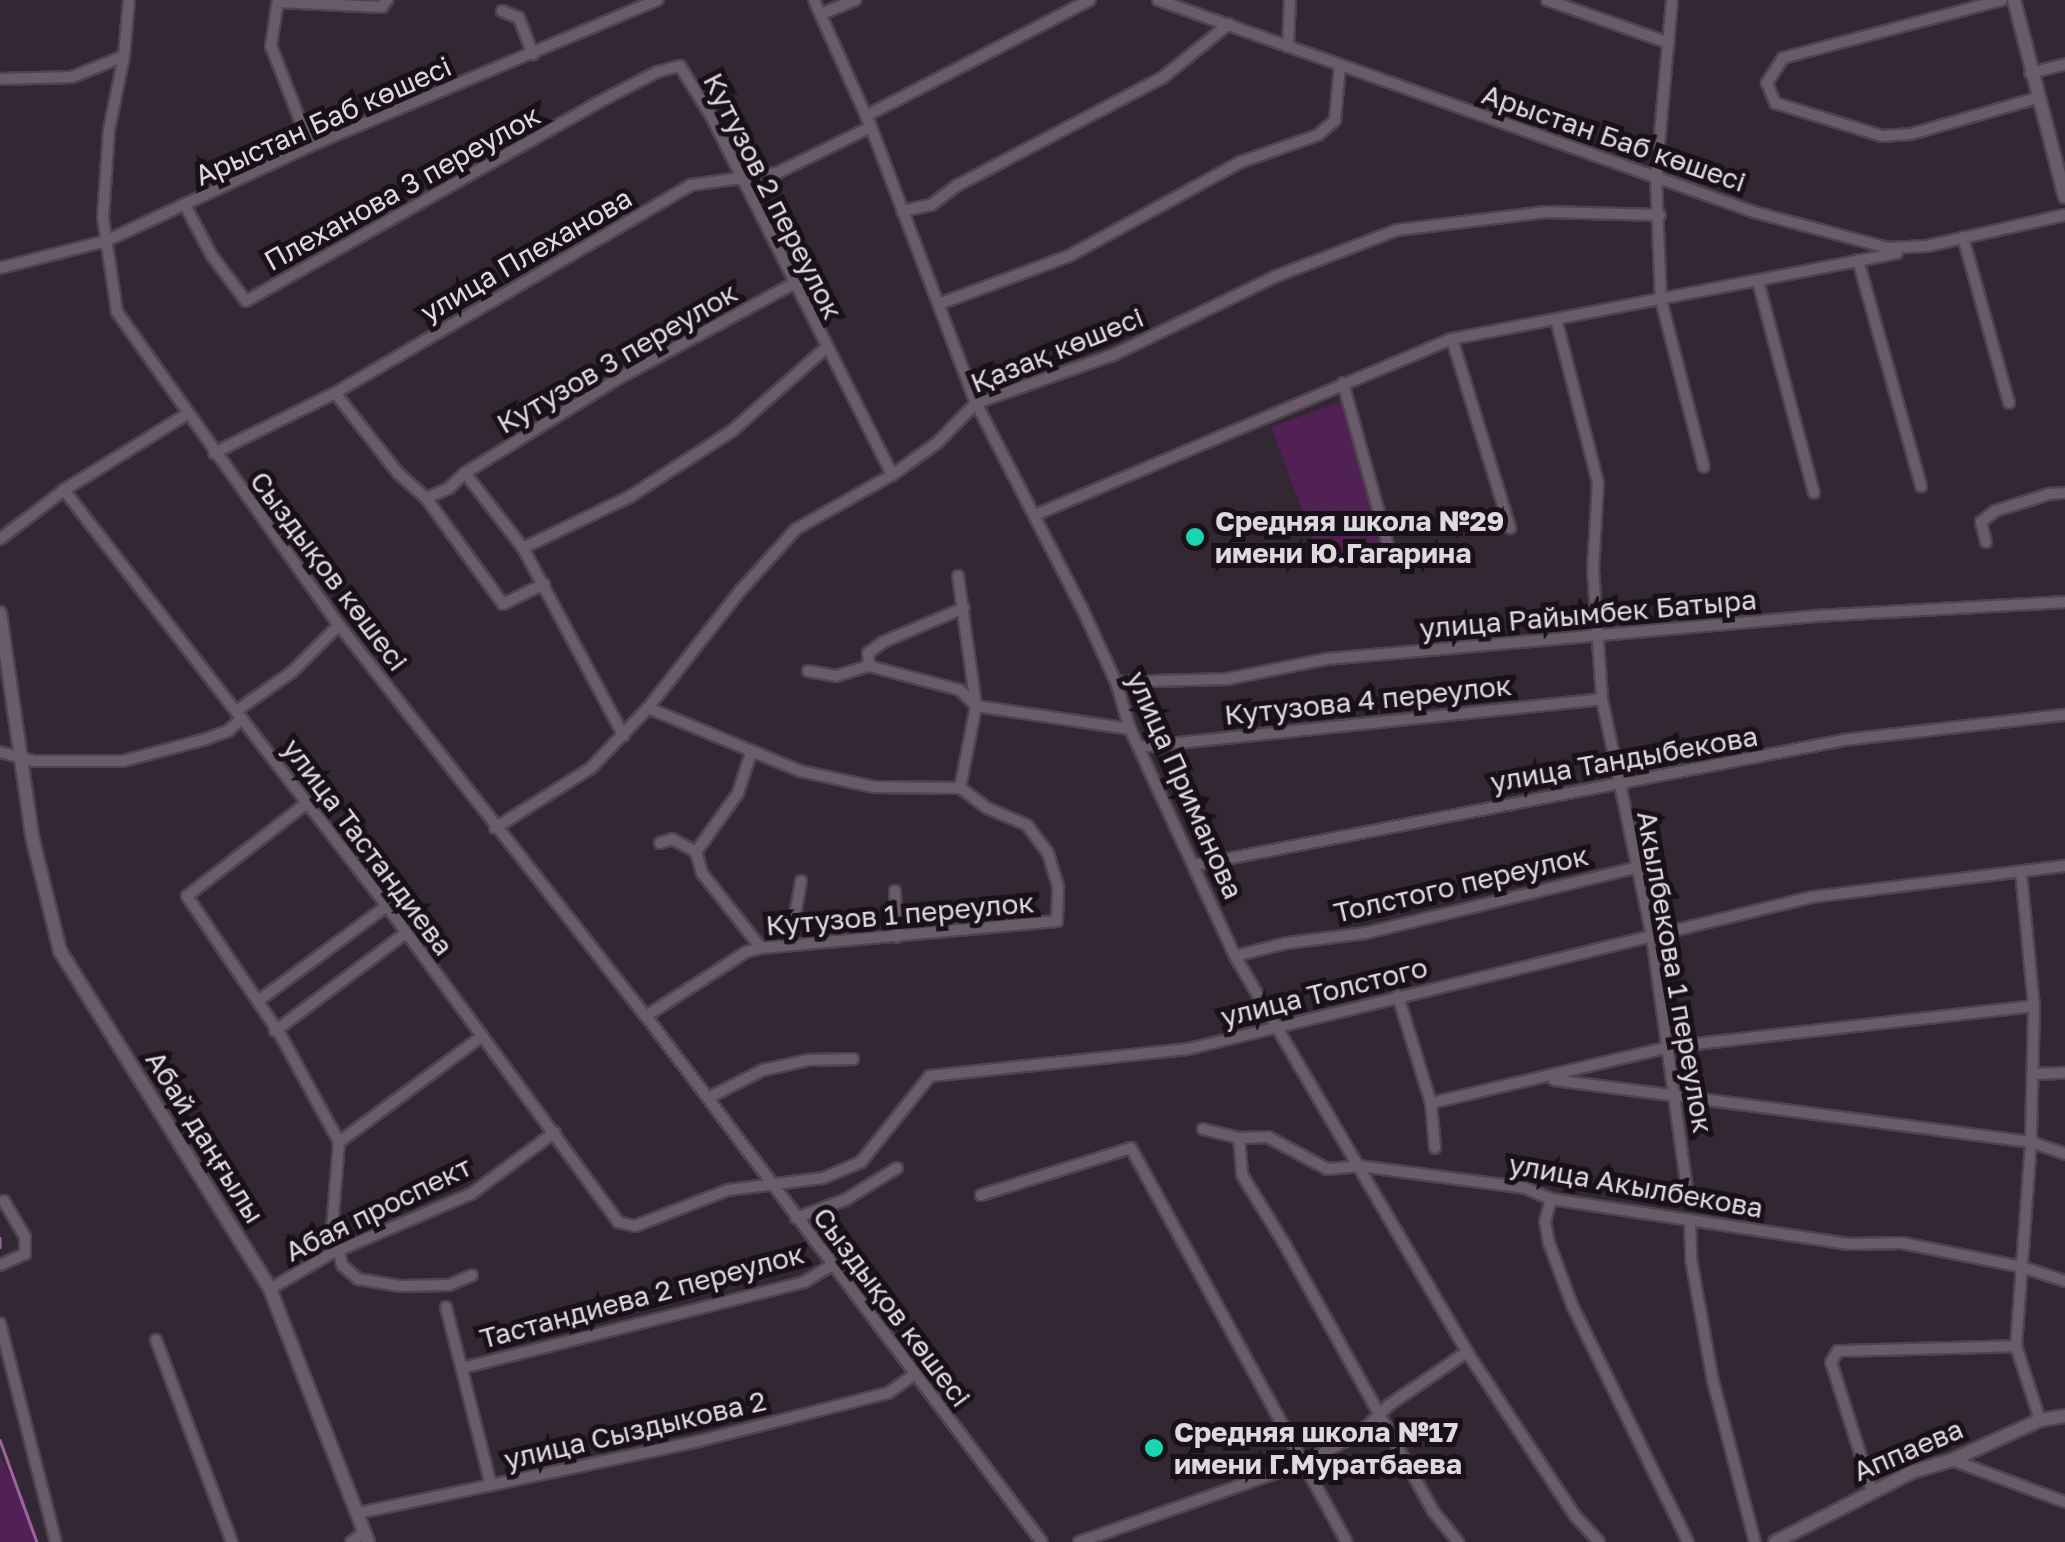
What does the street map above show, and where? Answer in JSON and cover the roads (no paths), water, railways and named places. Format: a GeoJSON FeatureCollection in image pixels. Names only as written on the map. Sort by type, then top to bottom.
{"type":"FeatureCollection","features":[{"type":"Feature","properties":{"kind":"street","name":"Сыздықов көшесі"},"geometry":{"type":"LineString","coordinates":[[129,0],[124,56],[109,130],[102,218],[118,312],[214,454],[339,625],[646,1016],[1042,1542]]}},
{"type":"Feature","properties":{"kind":"street"},"geometry":{"type":"LineString","coordinates":[[310,146],[271,46],[278,1],[382,7],[387,0]]}},
{"type":"Feature","properties":{"kind":"street","name":"Арыстан Баб көшесі"},"geometry":{"type":"LineString","coordinates":[[0,268],[106,242],[310,146],[658,0]]}},
{"type":"Feature","properties":{"kind":"street","name":"улица Приманова"},"geometry":{"type":"LineString","coordinates":[[814,0],[868,122],[976,403],[1116,682],[1130,729],[1235,956],[1466,1352],[1576,1518],[1600,1542]]}},
{"type":"Feature","properties":{"kind":"street"},"geometry":{"type":"LineString","coordinates":[[821,14],[856,0]]}},
{"type":"Feature","properties":{"kind":"street","name":"улица Плеханова"},"geometry":{"type":"LineString","coordinates":[[214,454],[335,393],[690,185],[776,172],[1090,0]]}},
{"type":"Feature","properties":{"kind":"street","name":"Арыстан Баб көшесі"},"geometry":{"type":"LineString","coordinates":[[1158,0],[1754,212],[1888,248],[1927,246],[2065,215]]}},
{"type":"Feature","properties":{"kind":"street"},"geometry":{"type":"LineString","coordinates":[[1288,47],[1290,0]]}},
{"type":"Feature","properties":{"kind":"street"},"geometry":{"type":"LineString","coordinates":[[1547,0],[1669,42]]}},
{"type":"Feature","properties":{"kind":"street"},"geometry":{"type":"LineString","coordinates":[[1672,0],[1656,178],[1660,300],[1704,467]]}},
{"type":"Feature","properties":{"kind":"street"},"geometry":{"type":"LineString","coordinates":[[2002,0],[1783,58],[1766,82],[1775,104],[1882,136],[1911,134],[2037,98]]}},
{"type":"Feature","properties":{"kind":"street"},"geometry":{"type":"LineString","coordinates":[[2014,0],[2030,74],[2065,196]]}},
{"type":"Feature","properties":{"kind":"street"},"geometry":{"type":"LineString","coordinates":[[502,10],[520,18],[533,54]]}},
{"type":"Feature","properties":{"kind":"street"},"geometry":{"type":"LineString","coordinates":[[902,212],[932,205],[974,176],[1162,78],[1228,24]]}},
{"type":"Feature","properties":{"kind":"street"},"geometry":{"type":"LineString","coordinates":[[0,79],[72,77],[124,56]]}},
{"type":"Feature","properties":{"kind":"street"},"geometry":{"type":"LineString","coordinates":[[2030,74],[2065,64]]}},
{"type":"Feature","properties":{"kind":"street"},"geometry":{"type":"LineString","coordinates":[[939,304],[1069,256],[1240,162],[1318,135],[1336,120],[1340,65]]}},
{"type":"Feature","properties":{"kind":"street","name":"Кутузов 2 переулок"},"geometry":{"type":"LineString","coordinates":[[680,66],[892,475]]}},
{"type":"Feature","properties":{"kind":"street","name":"Плеханова 3 переулок"},"geometry":{"type":"LineString","coordinates":[[186,207],[212,256],[246,301],[595,104],[657,72],[680,66]]}},
{"type":"Feature","properties":{"kind":"street","name":"Қазақ көшесі"},"geometry":{"type":"LineString","coordinates":[[495,828],[591,768],[624,736],[741,590],[796,529],[892,475],[937,443],[976,403],[1113,355],[1274,277],[1397,230],[1546,212],[1660,215]]}},
{"type":"Feature","properties":{"kind":"street"},"geometry":{"type":"LineString","coordinates":[[1964,237],[2009,402]]}},
{"type":"Feature","properties":{"kind":"street"},"geometry":{"type":"LineString","coordinates":[[1035,515],[1452,339],[1927,246]]}},
{"type":"Feature","properties":{"kind":"street"},"geometry":{"type":"LineString","coordinates":[[1858,260],[1921,486]]}},
{"type":"Feature","properties":{"kind":"street"},"geometry":{"type":"LineString","coordinates":[[1758,281],[1814,493]]}},
{"type":"Feature","properties":{"kind":"street","name":"Кутузов 3 переулок"},"geometry":{"type":"LineString","coordinates":[[426,498],[449,488],[465,473],[619,378],[794,284]]}},
{"type":"Feature","properties":{"kind":"street","name":"Акылбекова 1 переулок"},"geometry":{"type":"LineString","coordinates":[[1556,319],[1598,482],[1593,569],[1602,699],[1652,937],[1688,1198]]}},
{"type":"Feature","properties":{"kind":"street"},"geometry":{"type":"LineString","coordinates":[[1452,339],[1510,528]]}},
{"type":"Feature","properties":{"kind":"street","name":"Кутузов 2 переулок"},"geometry":{"type":"LineString","coordinates":[[523,548],[631,496],[732,431],[827,347]]}},
{"type":"Feature","properties":{"kind":"street"},"geometry":{"type":"LineString","coordinates":[[1343,383],[1391,556]]}},
{"type":"Feature","properties":{"kind":"street"},"geometry":{"type":"LineString","coordinates":[[335,393],[398,473],[426,498],[503,604],[544,584]]}},
{"type":"Feature","properties":{"kind":"street"},"geometry":{"type":"LineString","coordinates":[[0,539],[64,490],[187,414]]}},
{"type":"Feature","properties":{"kind":"street"},"geometry":{"type":"LineString","coordinates":[[465,473],[523,548],[624,736]]}},
{"type":"Feature","properties":{"kind":"street","name":"улица Тастандиева"},"geometry":{"type":"LineString","coordinates":[[64,490],[387,906],[618,1222],[635,1226]]}},
{"type":"Feature","properties":{"kind":"street"},"geometry":{"type":"LineString","coordinates":[[1986,542],[1981,522],[1995,511],[2049,494],[2065,494]]}},
{"type":"Feature","properties":{"kind":"street"},"geometry":{"type":"LineString","coordinates":[[648,708],[800,771],[874,786],[960,788],[976,706],[958,576]]}},
{"type":"Feature","properties":{"kind":"street","name":"улица Райымбек Батыра"},"geometry":{"type":"LineString","coordinates":[[1116,682],[1227,679],[1326,658],[1831,615],[2065,602]]}},
{"type":"Feature","properties":{"kind":"street"},"geometry":{"type":"LineString","coordinates":[[869,666],[868,653],[883,642],[964,608]]}},
{"type":"Feature","properties":{"kind":"street","name":"Абай даңғылы"},"geometry":{"type":"LineString","coordinates":[[0,613],[6,691],[32,836],[60,951],[270,1289],[367,1537]]}},
{"type":"Feature","properties":{"kind":"street"},"geometry":{"type":"LineString","coordinates":[[0,752],[32,761],[70,763],[155,756],[228,731],[239,714],[292,672],[339,625]]}},
{"type":"Feature","properties":{"kind":"street"},"geometry":{"type":"LineString","coordinates":[[808,670],[836,676],[869,666],[960,690],[976,706],[1130,729]]}},
{"type":"Feature","properties":{"kind":"street","name":"Кутузова 4 переулок"},"geometry":{"type":"LineString","coordinates":[[1139,747],[1602,699]]}},
{"type":"Feature","properties":{"kind":"street","name":"улица Тандыбекова"},"geometry":{"type":"LineString","coordinates":[[1194,865],[1844,740],[2065,715]]}},
{"type":"Feature","properties":{"kind":"street"},"geometry":{"type":"LineString","coordinates":[[696,852],[738,793],[752,754]]}},
{"type":"Feature","properties":{"kind":"street","name":"Кутузов 1 переулок"},"geometry":{"type":"LineString","coordinates":[[646,1016],[746,952],[761,948],[790,942],[897,937],[1057,921],[1058,886],[1048,853],[1027,825],[987,808],[960,788]]}},
{"type":"Feature","properties":{"kind":"street"},"geometry":{"type":"LineString","coordinates":[[307,803],[187,896],[258,1002],[339,1142],[334,1252],[342,1266],[358,1279],[400,1286],[449,1286],[472,1275]]}},
{"type":"Feature","properties":{"kind":"street"},"geometry":{"type":"LineString","coordinates":[[660,843],[672,839],[696,852],[702,872],[761,948]]}},
{"type":"Feature","properties":{"kind":"street","name":"улица Толстого"},"geometry":{"type":"LineString","coordinates":[[635,1226],[728,1190],[822,1178],[860,1162],[930,1076],[1188,1050],[1812,897],[2065,866]]}},
{"type":"Feature","properties":{"kind":"street","name":"Толстого переулок"},"geometry":{"type":"LineString","coordinates":[[1235,956],[1287,943],[1366,933],[1639,867]]}},
{"type":"Feature","properties":{"kind":"street"},"geometry":{"type":"LineString","coordinates":[[2021,872],[2034,1006],[2031,1142],[2016,1346],[2040,1420]]}},
{"type":"Feature","properties":{"kind":"street"},"geometry":{"type":"LineString","coordinates":[[790,942],[801,881]]}},
{"type":"Feature","properties":{"kind":"street"},"geometry":{"type":"LineString","coordinates":[[895,891],[897,937]]}},
{"type":"Feature","properties":{"kind":"street"},"geometry":{"type":"LineString","coordinates":[[258,1002],[387,906]]}},
{"type":"Feature","properties":{"kind":"street"},"geometry":{"type":"LineString","coordinates":[[275,1031],[406,933]]}},
{"type":"Feature","properties":{"kind":"street"},"geometry":{"type":"LineString","coordinates":[[1398,996],[1431,1103],[1434,1148]]}},
{"type":"Feature","properties":{"kind":"street"},"geometry":{"type":"LineString","coordinates":[[1431,1103],[1548,1079],[1670,1047],[2034,1006]]}},
{"type":"Feature","properties":{"kind":"street"},"geometry":{"type":"LineString","coordinates":[[339,1142],[482,1036]]}},
{"type":"Feature","properties":{"kind":"street"},"geometry":{"type":"LineString","coordinates":[[708,1098],[763,1070],[808,1060],[854,1059]]}},
{"type":"Feature","properties":{"kind":"street"},"geometry":{"type":"LineString","coordinates":[[1590,1068],[1596,1086]]}},
{"type":"Feature","properties":{"kind":"street"},"geometry":{"type":"LineString","coordinates":[[2032,1074],[2065,1073]]}},
{"type":"Feature","properties":{"kind":"street"},"geometry":{"type":"LineString","coordinates":[[1548,1079],[2031,1142],[2065,1154]]}},
{"type":"Feature","properties":{"kind":"street","name":"улица Акылбекова"},"geometry":{"type":"LineString","coordinates":[[1204,1129],[1239,1138],[1268,1136],[1327,1169],[1358,1166],[1525,1188],[1551,1199],[1849,1244],[1902,1243],[2022,1267],[2065,1282]]}},
{"type":"Feature","properties":{"kind":"street","name":"Абая проспект"},"geometry":{"type":"LineString","coordinates":[[270,1289],[334,1252],[471,1194],[554,1132]]}},
{"type":"Feature","properties":{"kind":"street"},"geometry":{"type":"LineString","coordinates":[[1239,1138],[1242,1175],[1432,1511],[1458,1542]]}},
{"type":"Feature","properties":{"kind":"street"},"geometry":{"type":"LineString","coordinates":[[981,1195],[1131,1148],[1348,1542]]}},
{"type":"Feature","properties":{"kind":"street"},"geometry":{"type":"LineString","coordinates":[[796,1218],[845,1200],[897,1168]]}},
{"type":"Feature","properties":{"kind":"street"},"geometry":{"type":"LineString","coordinates":[[1551,1199],[1545,1221],[1549,1244],[1572,1306],[1688,1542]]}},
{"type":"Feature","properties":{"kind":"street"},"geometry":{"type":"LineString","coordinates":[[0,1265],[24,1254],[25,1236],[4,1201]]}},
{"type":"Feature","properties":{"kind":"street"},"geometry":{"type":"LineString","coordinates":[[1690,1222],[1691,1259],[1712,1381],[1755,1542]]}},
{"type":"Feature","properties":{"kind":"street","name":"Тастандиева 2 переулок"},"geometry":{"type":"LineString","coordinates":[[462,1368],[804,1282],[832,1266]]}},
{"type":"Feature","properties":{"kind":"street"},"geometry":{"type":"LineString","coordinates":[[446,1307],[491,1486]]}},
{"type":"Feature","properties":{"kind":"street"},"geometry":{"type":"LineString","coordinates":[[0,1323],[56,1542]]}},
{"type":"Feature","properties":{"kind":"street"},"geometry":{"type":"LineString","coordinates":[[156,1340],[232,1542]]}},
{"type":"Feature","properties":{"kind":"street"},"geometry":{"type":"LineString","coordinates":[[1872,1492],[1831,1362],[1838,1351],[2016,1346]]}},
{"type":"Feature","properties":{"kind":"street"},"geometry":{"type":"LineString","coordinates":[[1079,1542],[1304,1463],[1380,1417],[1389,1405],[1466,1352]]}},
{"type":"Feature","properties":{"kind":"street","name":"улица Сыздыкова 2"},"geometry":{"type":"LineString","coordinates":[[358,1513],[700,1440],[888,1392],[915,1374]]}},
{"type":"Feature","properties":{"kind":"street","name":"Аппаева"},"geometry":{"type":"LineString","coordinates":[[1775,1542],[1872,1492],[2040,1420],[2065,1416]]}},
{"type":"Feature","properties":{"kind":"street"},"geometry":{"type":"LineString","coordinates":[[1952,1460],[2065,1502]]}},
{"type":"Feature","properties":{"kind":"street"},"geometry":{"type":"LineString","coordinates":[[351,1542],[367,1537]]}},
{"type":"Feature","properties":{"kind":"waterway"},"geometry":{"type":"LineString","coordinates":[[0,1238],[0,1247]]}},
{"type":"Feature","properties":{"kind":"waterway"},"geometry":{"type":"LineString","coordinates":[[0,1440],[37,1542]]}},
{"type":"Feature","properties":{"kind":"place","name":"Средняя школа №29 имени Ю.Гагарина"},"geometry":{"type":"Point","coordinates":[1195,537]}},
{"type":"Feature","properties":{"kind":"place","name":"Средняя школа №17 имени Г.Муратбаева"},"geometry":{"type":"Point","coordinates":[1154,1448]}}]}
